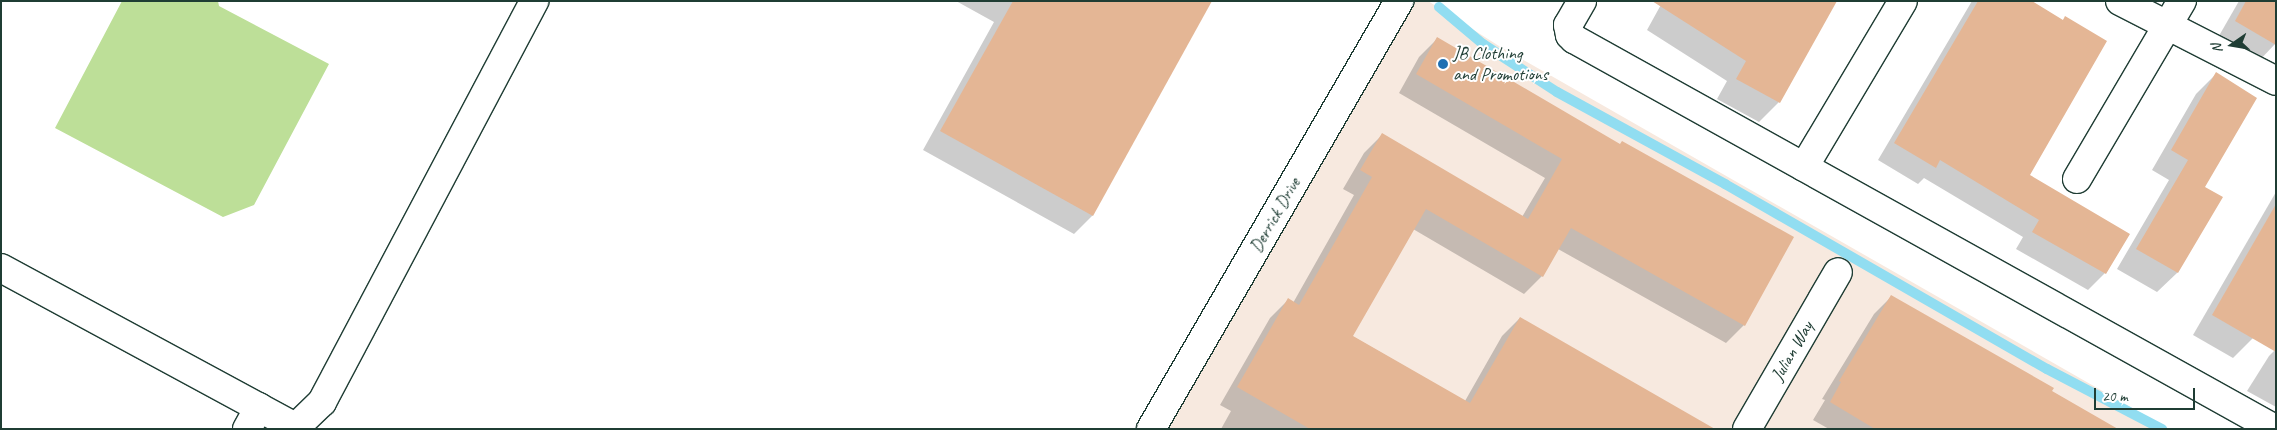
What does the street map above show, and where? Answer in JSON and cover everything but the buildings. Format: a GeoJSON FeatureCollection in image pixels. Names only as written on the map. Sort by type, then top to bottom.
{"type":"FeatureCollection","features":[{"type":"Feature","properties":{"kind":"street","name":"Derrick Drive"},"geometry":{"type":"LineString","coordinates":[[1151,429],[1399,1]]}},
{"type":"Feature","properties":{"kind":"street"},"geometry":{"type":"LineString","coordinates":[[1582,1],[1568,24],[1570,35],[1574,39],[2275,429]]}},
{"type":"Feature","properties":{"kind":"street"},"geometry":{"type":"LineString","coordinates":[[1804,167],[1903,1]]}},
{"type":"Feature","properties":{"kind":"street"},"geometry":{"type":"LineString","coordinates":[[2120,1],[2166,27],[2276,81]]}},
{"type":"Feature","properties":{"kind":"street"},"geometry":{"type":"LineString","coordinates":[[2077,179],[2182,1]]}},
{"type":"Feature","properties":{"kind":"street"},"geometry":{"type":"LineString","coordinates":[[1,268],[253,418],[294,428],[322,402],[532,2]]}},
{"type":"Feature","properties":{"kind":"street","name":"Julian Way"},"geometry":{"type":"LineString","coordinates":[[1747,429],[1838,272]]}},
{"type":"Feature","properties":{"kind":"shaded area"},"geometry":{"type":"Polygon","coordinates":[[[1400,1],[1428,1],[1499,46],[2169,429],[1153,429],[1400,1]]]}},
{"type":"Feature","properties":{"kind":"green space"},"geometry":{"type":"Polygon","coordinates":[[[122,1],[218,1],[219,6],[329,64],[254,205],[223,217],[55,128],[122,1]]]}},
{"type":"Feature","properties":{"kind":"waterway"},"geometry":{"type":"LineString","coordinates":[[1439,7],[1483,44],[1557,92],[1725,184],[2047,369],[2162,429]]}},
{"type":"Feature","properties":{"kind":"place","name":"JB Clothing and Promotions"},"geometry":{"type":"Point","coordinates":[1443,64]}}]}
